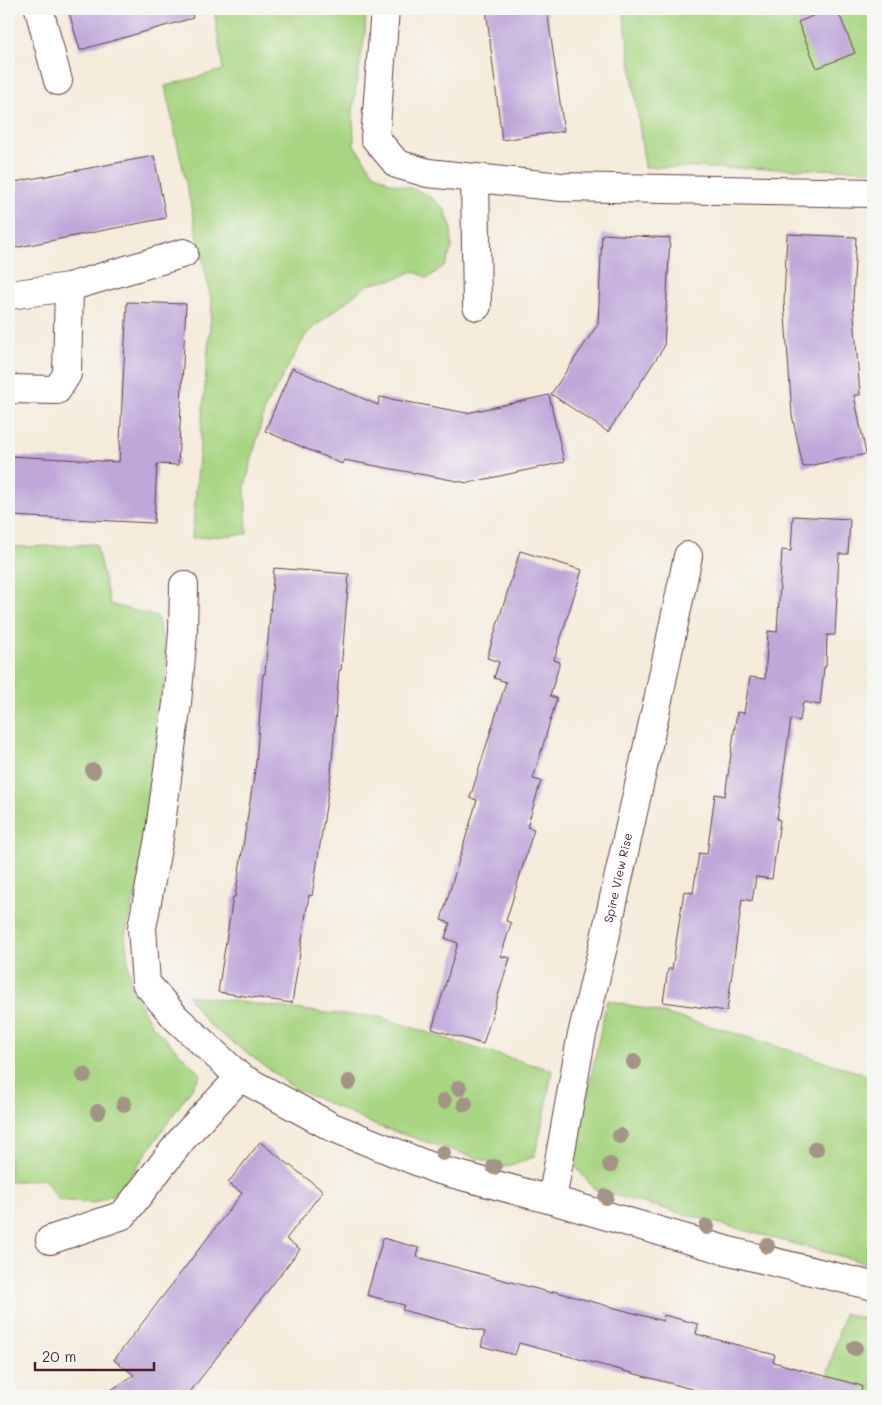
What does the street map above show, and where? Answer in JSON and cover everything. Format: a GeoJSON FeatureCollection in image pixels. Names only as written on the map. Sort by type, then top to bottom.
{"type":"FeatureCollection","features":[{"type":"Feature","properties":{"kind":"street"},"geometry":{"type":"LineString","coordinates":[[39,9],[58,81]]}},
{"type":"Feature","properties":{"kind":"street"},"geometry":{"type":"LineString","coordinates":[[385,9],[375,138],[397,164],[428,173],[561,187],[873,193]]}},
{"type":"Feature","properties":{"kind":"street"},"geometry":{"type":"LineString","coordinates":[[475,178],[477,306]]}},
{"type":"Feature","properties":{"kind":"street"},"geometry":{"type":"LineString","coordinates":[[9,295],[69,287],[184,253]]}},
{"type":"Feature","properties":{"kind":"street"},"geometry":{"type":"LineString","coordinates":[[9,389],[57,390],[67,374],[69,287]]}},
{"type":"Feature","properties":{"kind":"street","name":"Spire View Rise"},"geometry":{"type":"LineString","coordinates":[[552,1200],[580,1039],[618,881],[688,556]]}},
{"type":"Feature","properties":{"kind":"street"},"geometry":{"type":"LineString","coordinates":[[184,585],[184,632],[177,703],[159,838],[142,928],[146,983],[176,1018],[240,1077],[332,1127],[436,1168],[725,1250],[873,1286]]}},
{"type":"Feature","properties":{"kind":"street"},"geometry":{"type":"LineString","coordinates":[[50,1240],[123,1215],[183,1138],[240,1077]]}},
{"type":"Feature","properties":{"kind":"green space"},"geometry":{"type":"Polygon","coordinates":[[[214,9],[366,9],[365,34],[353,112],[354,145],[374,173],[391,183],[428,195],[444,208],[451,226],[452,248],[445,265],[428,278],[413,271],[398,278],[367,285],[307,333],[265,408],[245,486],[247,534],[192,538],[212,303],[165,86],[223,70],[214,9]]]}},
{"type":"Feature","properties":{"kind":"green space"},"geometry":{"type":"Polygon","coordinates":[[[623,9],[867,9],[870,16],[873,15],[873,170],[645,167],[623,9]]]}},
{"type":"Feature","properties":{"kind":"green space"},"geometry":{"type":"Polygon","coordinates":[[[96,544],[110,604],[157,617],[167,656],[143,863],[125,936],[131,987],[151,1024],[201,1075],[120,1191],[94,1203],[59,1200],[44,1179],[9,1182],[9,547],[96,544]]]}},
{"type":"Feature","properties":{"kind":"green space"},"geometry":{"type":"Polygon","coordinates":[[[187,995],[325,1013],[380,1017],[481,1050],[552,1070],[545,1113],[534,1157],[505,1167],[377,1126],[294,1088],[208,1024],[187,995]]]}},
{"type":"Feature","properties":{"kind":"green space"},"geometry":{"type":"Polygon","coordinates":[[[607,1000],[708,1025],[873,1077],[873,1265],[595,1190],[573,1163],[607,1000]]]}},
{"type":"Feature","properties":{"kind":"green space"},"geometry":{"type":"Polygon","coordinates":[[[844,1313],[873,1322],[873,1396],[822,1396],[844,1313]]]}},
{"type":"Feature","properties":{"kind":"building"},"geometry":{"type":"Polygon","coordinates":[[[68,9],[191,9],[193,18],[80,50],[68,9]]]}},
{"type":"Feature","properties":{"kind":"building"},"geometry":{"type":"Polygon","coordinates":[[[486,9],[547,9],[564,131],[502,140],[486,9]]]}},
{"type":"Feature","properties":{"kind":"building"},"geometry":{"type":"Polygon","coordinates":[[[830,9],[837,9],[855,53],[817,68],[798,22],[830,9]]]}},
{"type":"Feature","properties":{"kind":"building"},"geometry":{"type":"Polygon","coordinates":[[[154,156],[166,218],[9,249],[9,183],[154,156]]]}},
{"type":"Feature","properties":{"kind":"building"},"geometry":{"type":"Polygon","coordinates":[[[602,234],[670,238],[664,347],[608,432],[551,394],[598,324],[602,234]]]}},
{"type":"Feature","properties":{"kind":"building"},"geometry":{"type":"Polygon","coordinates":[[[787,234],[856,237],[853,301],[860,395],[854,395],[866,454],[803,467],[792,415],[784,302],[787,234]]]}},
{"type":"Feature","properties":{"kind":"building"},"geometry":{"type":"Polygon","coordinates":[[[127,302],[186,304],[178,465],[157,464],[154,523],[9,516],[9,456],[119,462],[127,302]]]}},
{"type":"Feature","properties":{"kind":"building"},"geometry":{"type":"Polygon","coordinates":[[[292,368],[378,405],[380,397],[467,413],[549,395],[564,462],[468,483],[344,460],[342,464],[265,431],[292,368]]]}},
{"type":"Feature","properties":{"kind":"building"},"geometry":{"type":"Polygon","coordinates":[[[793,516],[850,519],[848,554],[839,554],[835,635],[827,635],[826,667],[824,667],[820,705],[803,702],[800,721],[791,719],[777,819],[780,820],[772,879],[756,877],[752,901],[742,899],[727,1011],[663,1002],[668,969],[672,969],[684,891],[693,893],[699,853],[707,854],[715,794],[725,796],[737,712],[744,713],[750,677],[765,679],[768,631],[777,632],[782,550],[791,551],[793,516]]]}},
{"type":"Feature","properties":{"kind":"building"},"geometry":{"type":"Polygon","coordinates":[[[520,551],[582,570],[554,660],[560,662],[550,696],[557,698],[533,779],[541,781],[527,827],[534,829],[506,921],[511,923],[501,956],[510,958],[483,1044],[432,1029],[458,943],[445,938],[450,923],[441,920],[477,800],[470,798],[506,682],[494,678],[499,662],[487,658],[520,551]]]}},
{"type":"Feature","properties":{"kind":"building"},"geometry":{"type":"Polygon","coordinates":[[[274,568],[349,574],[331,774],[312,896],[309,895],[292,1003],[218,992],[256,763],[274,568]]]}},
{"type":"Feature","properties":{"kind":"building"},"geometry":{"type":"Polygon","coordinates":[[[260,1142],[323,1191],[286,1239],[300,1249],[187,1396],[102,1396],[134,1375],[114,1360],[242,1193],[228,1183],[260,1142]]]}},
{"type":"Feature","properties":{"kind":"building"},"geometry":{"type":"Polygon","coordinates":[[[383,1238],[419,1248],[417,1257],[663,1321],[664,1315],[698,1324],[696,1334],[775,1355],[773,1362],[862,1386],[860,1396],[718,1396],[519,1343],[515,1355],[481,1346],[485,1332],[402,1310],[404,1305],[367,1295],[383,1238]]]}}]}
